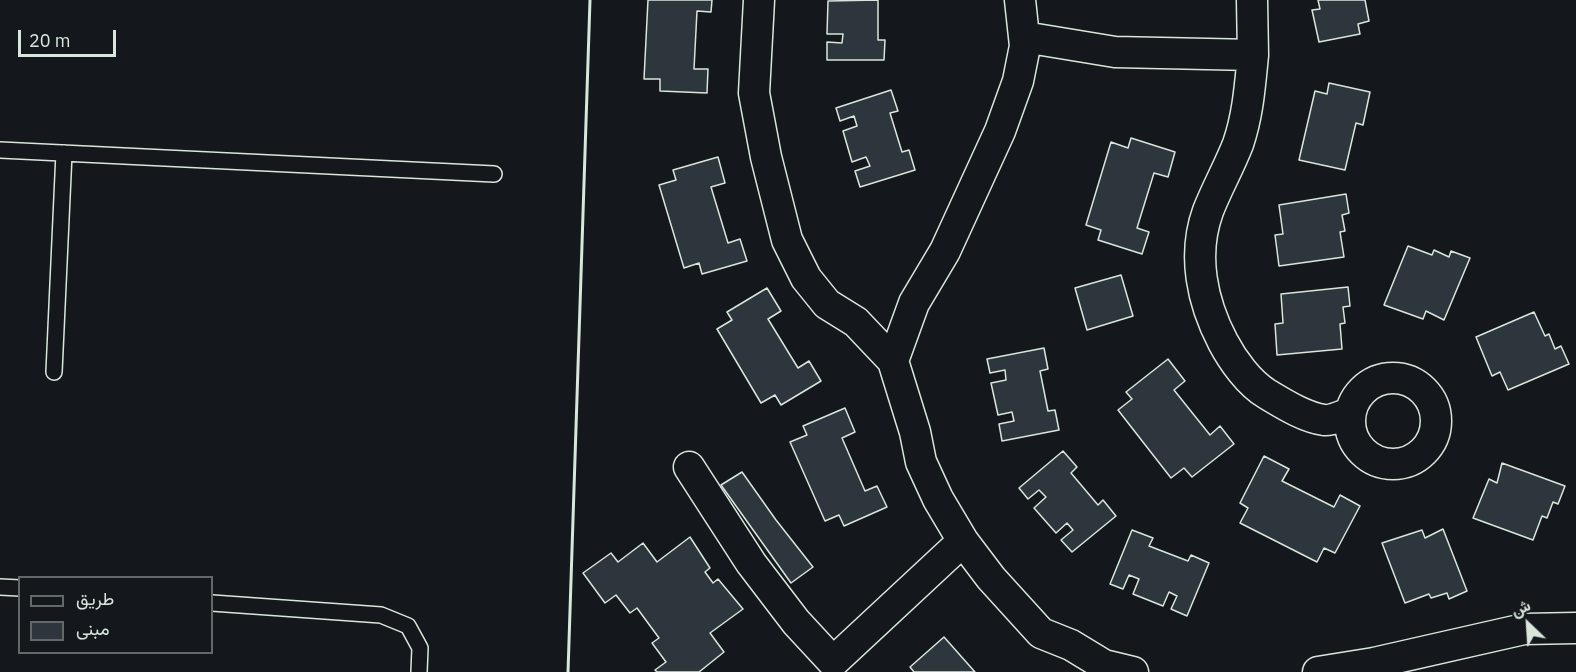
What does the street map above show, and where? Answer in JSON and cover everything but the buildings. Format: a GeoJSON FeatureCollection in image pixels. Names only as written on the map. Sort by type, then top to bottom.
{"type":"FeatureCollection","features":[{"type":"Feature","properties":{"kind":"street"},"geometry":{"type":"LineString","coordinates":[[759,0],[754,93],[766,158],[787,240],[806,278],[827,304],[856,322],[893,361],[915,432],[921,462],[938,499],[963,541],[991,578],[1041,633],[1071,645],[1104,665],[1133,672]]}},
{"type":"Feature","properties":{"kind":"street"},"geometry":{"type":"LineString","coordinates":[[893,361],[914,303],[945,251],[1000,130],[1018,81],[1025,46],[1020,0]]}},
{"type":"Feature","properties":{"kind":"street"},"geometry":{"type":"LineString","coordinates":[[1252,0],[1253,55],[1248,110],[1238,143],[1208,211],[1201,243],[1201,270],[1205,300],[1211,319],[1226,347],[1258,389],[1290,408],[1326,421],[1350,413]]}},
{"type":"Feature","properties":{"kind":"street"},"geometry":{"type":"LineString","coordinates":[[1024,37],[1115,52],[1253,55]]}},
{"type":"Feature","properties":{"kind":"street"},"geometry":{"type":"LineString","coordinates":[[689,467],[752,563],[796,622],[838,667],[963,541]]}},
{"type":"Feature","properties":{"kind":"street"},"geometry":{"type":"LineString","coordinates":[[1318,672],[1385,661],[1524,629],[1576,628]]}},
{"type":"Feature","properties":{"kind":"lane"},"geometry":{"type":"LineString","coordinates":[[0,150],[494,174]]}},
{"type":"Feature","properties":{"kind":"lane"},"geometry":{"type":"LineString","coordinates":[[54,372],[64,153]]}},
{"type":"Feature","properties":{"kind":"lane"},"geometry":{"type":"LineString","coordinates":[[0,586],[18,588]]}},
{"type":"Feature","properties":{"kind":"lane"},"geometry":{"type":"LineString","coordinates":[[213,603],[381,615],[408,626],[420,648],[419,672]]}},
{"type":"Feature","properties":{"kind":"wall"},"geometry":{"type":"LineString","coordinates":[[568,672],[590,0]]}}]}
